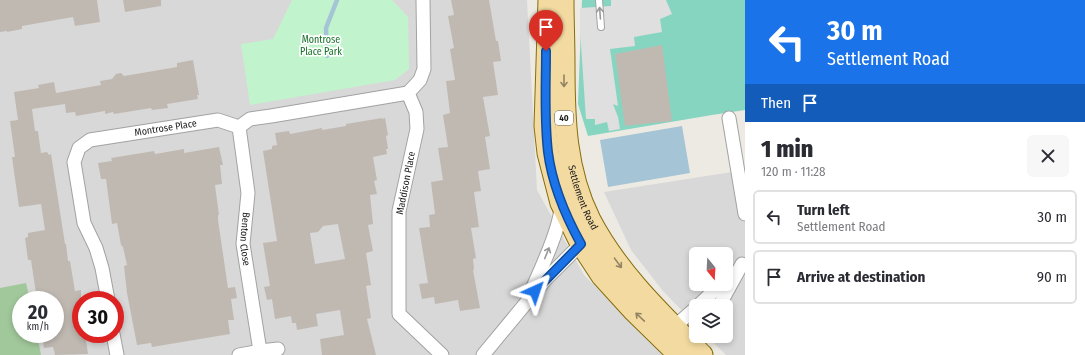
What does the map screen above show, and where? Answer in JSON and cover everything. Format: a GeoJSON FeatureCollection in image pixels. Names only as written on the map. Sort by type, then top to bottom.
{"type":"FeatureCollection","features":[{"type":"Feature","properties":{"kind":"main road","name":"Settlement Road"},"geometry":{"type":"LineString","coordinates":[[549,0],[545,126],[548,154],[561,203],[581,244],[602,276],[632,296],[681,339],[702,355]]}},
{"type":"Feature","properties":{"kind":"main road","name":"Settlement Road"},"geometry":{"type":"LineString","coordinates":[[563,0],[564,113],[566,134],[575,179],[586,211],[617,263],[632,296]]}},
{"type":"Feature","properties":{"kind":"street"},"geometry":{"type":"LineString","coordinates":[[239,127],[250,119],[254,118],[408,93],[420,80],[424,70],[423,0]]}},
{"type":"Feature","properties":{"kind":"street","name":"Maddison Place"},"geometry":{"type":"LineString","coordinates":[[408,93],[416,112],[417,129],[399,210],[399,314],[442,355]]}},
{"type":"Feature","properties":{"kind":"street"},"geometry":{"type":"LineString","coordinates":[[729,118],[745,214]]}},
{"type":"Feature","properties":{"kind":"street","name":"Montrose Place"},"geometry":{"type":"LineString","coordinates":[[106,291],[96,248],[84,223],[74,162],[79,148],[90,140],[218,120],[239,127]]}},
{"type":"Feature","properties":{"kind":"street","name":"Benton Close"},"geometry":{"type":"LineString","coordinates":[[239,127],[248,193],[243,244],[260,351]]}},
{"type":"Feature","properties":{"kind":"street"},"geometry":{"type":"LineString","coordinates":[[526,302],[557,227],[561,203]]}},
{"type":"Feature","properties":{"kind":"street"},"geometry":{"type":"LineString","coordinates":[[483,355],[545,280],[596,230]]}},
{"type":"Feature","properties":{"kind":"street"},"geometry":{"type":"LineString","coordinates":[[733,272],[744,262]]}},
{"type":"Feature","properties":{"kind":"street"},"geometry":{"type":"LineString","coordinates":[[723,299],[744,262]]}},
{"type":"Feature","properties":{"kind":"street"},"geometry":{"type":"LineString","coordinates":[[705,299],[714,291]]}},
{"type":"Feature","properties":{"kind":"street"},"geometry":{"type":"LineString","coordinates":[[681,339],[689,323]]}},
{"type":"Feature","properties":{"kind":"street"},"geometry":{"type":"LineString","coordinates":[[115,343],[117,355]]}},
{"type":"Feature","properties":{"kind":"street"},"geometry":{"type":"LineString","coordinates":[[239,355],[278,349]]}},
{"type":"Feature","properties":{"kind":"lane"},"geometry":{"type":"LineString","coordinates":[[599,0],[601,27]]}},
{"type":"Feature","properties":{"kind":"shaded area"},"geometry":{"type":"Polygon","coordinates":[[[0,0],[527,0],[537,190],[584,275],[664,355],[0,355],[0,0]]]}},
{"type":"Feature","properties":{"kind":"shaded area"},"geometry":{"type":"Polygon","coordinates":[[[611,0],[666,0],[672,14],[660,19],[662,32],[634,37],[635,46],[610,49],[618,106],[613,104],[618,117],[620,129],[609,131],[607,122],[595,125],[595,119],[586,119],[580,8],[611,6],[611,0]]]}},
{"type":"Feature","properties":{"kind":"shaded area"},"geometry":{"type":"Polygon","coordinates":[[[745,170],[745,355],[726,355],[714,343],[733,343],[733,299],[689,299],[689,318],[663,291],[631,250],[604,192],[745,170]]]}},
{"type":"Feature","properties":{"kind":"green space","name":"Montrose Place Park"},"geometry":{"type":"Polygon","coordinates":[[[292,0],[392,0],[408,17],[409,69],[395,80],[250,105],[241,44],[273,39],[292,0]]]}},
{"type":"Feature","properties":{"kind":"green space"},"geometry":{"type":"Polygon","coordinates":[[[582,0],[745,0],[745,110],[588,136],[578,104],[582,0]]]}},
{"type":"Feature","properties":{"kind":"green space"},"geometry":{"type":"Polygon","coordinates":[[[26,283],[28,291],[12,291],[12,343],[39,343],[41,355],[0,355],[0,288],[26,283]]]}},
{"type":"Feature","properties":{"kind":"water"},"geometry":{"type":"Polygon","coordinates":[[[682,126],[690,173],[608,187],[600,140],[682,126]]]}},
{"type":"Feature","properties":{"kind":"building"},"geometry":{"type":"Polygon","coordinates":[[[0,0],[97,0],[100,22],[75,26],[73,17],[22,26],[22,29],[0,32],[0,0]]]}},
{"type":"Feature","properties":{"kind":"building"},"geometry":{"type":"Polygon","coordinates":[[[123,0],[161,0],[161,6],[125,12],[123,0]]]}},
{"type":"Feature","properties":{"kind":"building"},"geometry":{"type":"Polygon","coordinates":[[[451,0],[489,0],[501,61],[493,62],[498,95],[483,97],[490,136],[485,137],[490,169],[478,171],[481,191],[474,192],[479,227],[471,228],[476,258],[473,259],[473,270],[480,308],[460,311],[458,300],[435,304],[434,297],[422,299],[419,284],[428,283],[419,228],[430,227],[429,215],[435,214],[431,182],[443,180],[438,148],[448,147],[443,115],[450,113],[446,81],[455,80],[450,49],[454,48],[448,16],[454,15],[451,0]]]}},
{"type":"Feature","properties":{"kind":"building"},"geometry":{"type":"Polygon","coordinates":[[[662,45],[672,121],[625,126],[615,54],[662,45]]]}},
{"type":"Feature","properties":{"kind":"building"},"geometry":{"type":"Polygon","coordinates":[[[193,60],[199,95],[197,95],[198,99],[167,104],[168,108],[152,110],[151,108],[114,114],[113,112],[105,114],[105,111],[76,116],[75,112],[66,113],[65,104],[32,109],[35,131],[38,131],[41,153],[47,152],[49,155],[51,154],[68,261],[70,261],[75,291],[72,291],[72,343],[86,343],[88,354],[55,355],[53,347],[44,348],[43,343],[64,343],[64,291],[36,291],[31,260],[28,260],[25,238],[28,237],[28,233],[45,230],[41,204],[19,207],[12,157],[15,157],[10,121],[18,120],[14,92],[39,88],[38,85],[54,82],[56,93],[101,85],[100,81],[112,79],[116,74],[121,73],[124,76],[177,67],[177,63],[193,60]]]}},
{"type":"Feature","properties":{"kind":"building"},"geometry":{"type":"Polygon","coordinates":[[[385,118],[388,135],[386,136],[388,149],[386,149],[387,154],[373,157],[377,180],[374,181],[377,194],[370,195],[373,224],[368,225],[373,251],[366,253],[371,285],[366,286],[371,318],[367,319],[376,355],[322,355],[320,339],[344,335],[340,310],[316,314],[318,326],[297,330],[296,323],[292,323],[291,316],[275,319],[272,299],[267,300],[264,287],[270,286],[263,243],[277,241],[263,151],[272,149],[272,146],[277,145],[275,133],[289,131],[290,134],[322,128],[322,130],[346,126],[346,124],[385,118]],[[338,224],[323,226],[318,232],[310,233],[315,264],[345,259],[338,224]]]}},
{"type":"Feature","properties":{"kind":"building"},"geometry":{"type":"Polygon","coordinates":[[[219,147],[223,165],[220,165],[222,184],[215,185],[219,215],[218,220],[228,288],[235,287],[237,298],[231,299],[234,320],[228,320],[230,334],[152,347],[151,343],[137,345],[127,293],[124,266],[127,265],[123,247],[121,245],[117,223],[112,224],[106,179],[101,179],[98,163],[112,161],[111,158],[154,151],[155,154],[184,149],[184,153],[219,147]]]}},
{"type":"Feature","properties":{"kind":"waterway"},"geometry":{"type":"LineString","coordinates":[[327,56],[326,28],[337,0]]}},
{"type":"Feature","properties":{"kind":"route"},"geometry":{"type":"LineString","coordinates":[[535,291],[581,244],[561,203],[548,154],[545,118],[546,51]]}}]}
